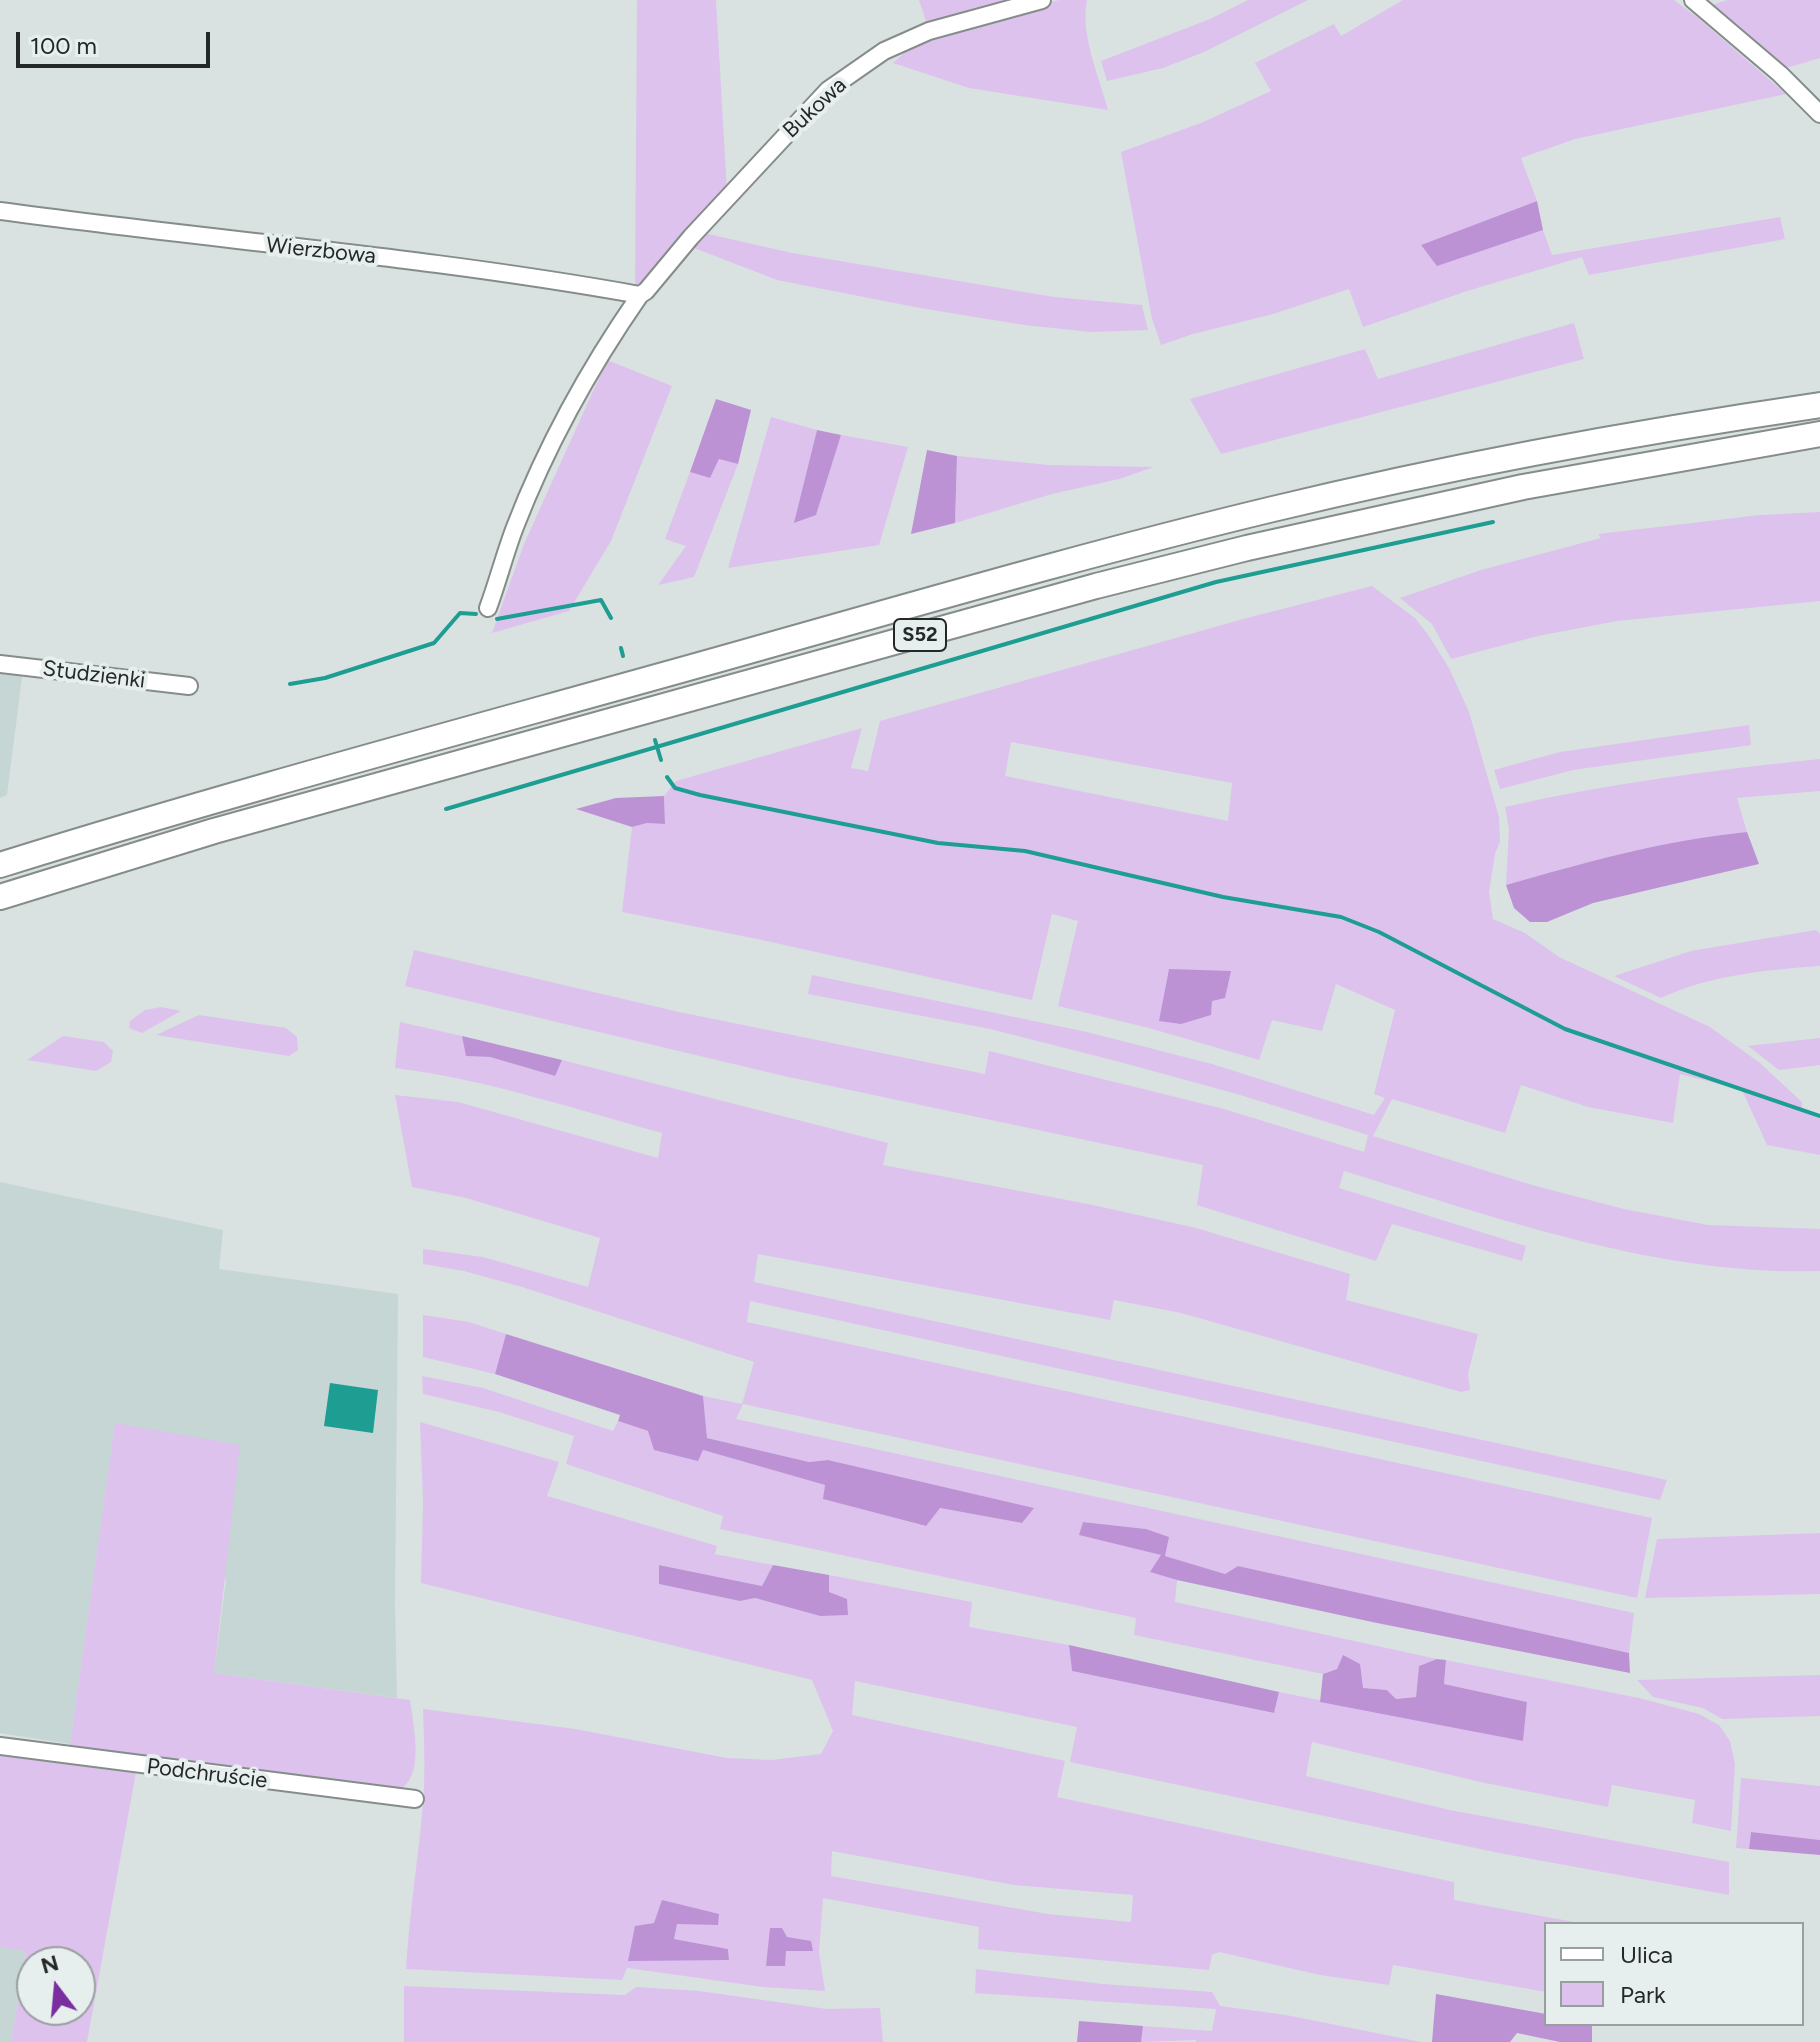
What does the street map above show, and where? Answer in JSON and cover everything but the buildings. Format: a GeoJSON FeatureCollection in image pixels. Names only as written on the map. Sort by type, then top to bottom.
{"type":"FeatureCollection","features":[{"type":"Feature","properties":{"kind":"highway","name":"S52"},"geometry":{"type":"LineString","coordinates":[[0,865],[120,827],[422,742],[1260,512],[1398,480],[1655,429],[1820,405]]}},
{"type":"Feature","properties":{"kind":"highway","name":"S52"},"geometry":{"type":"LineString","coordinates":[[0,897],[214,831],[1201,559],[1372,518],[1523,487],[1820,434]]}},
{"type":"Feature","properties":{"kind":"street","name":"Bukowa"},"geometry":{"type":"LineString","coordinates":[[488,608],[515,527],[565,416],[599,355],[640,295],[828,90],[884,51],[929,31],[1042,0]]}},
{"type":"Feature","properties":{"kind":"street"},"geometry":{"type":"LineString","coordinates":[[1693,0],[1780,74],[1820,114]]}},
{"type":"Feature","properties":{"kind":"street","name":"Wierzbowa"},"geometry":{"type":"LineString","coordinates":[[0,211],[468,267],[640,295]]}},
{"type":"Feature","properties":{"kind":"street","name":"Studzienki"},"geometry":{"type":"LineString","coordinates":[[0,664],[189,686]]}},
{"type":"Feature","properties":{"kind":"street","name":"Podchruście"},"geometry":{"type":"LineString","coordinates":[[0,1746],[415,1799]]}},
{"type":"Feature","properties":{"kind":"shaded area"},"geometry":{"type":"Polygon","coordinates":[[[1537,201],[1543,230],[1437,266],[1421,245],[1537,201]]]}},
{"type":"Feature","properties":{"kind":"shaded area"},"geometry":{"type":"Polygon","coordinates":[[[716,399],[751,410],[738,464],[719,459],[710,478],[690,472],[716,399]]]}},
{"type":"Feature","properties":{"kind":"shaded area"},"geometry":{"type":"Polygon","coordinates":[[[817,430],[841,435],[816,515],[794,523],[817,430]]]}},
{"type":"Feature","properties":{"kind":"shaded area"},"geometry":{"type":"Polygon","coordinates":[[[927,450],[957,456],[955,523],[911,534],[927,450]]]}},
{"type":"Feature","properties":{"kind":"shaded area"},"geometry":{"type":"Polygon","coordinates":[[[0,666],[23,669],[7,795],[0,798],[0,666]]]}},
{"type":"Feature","properties":{"kind":"shaded area"},"geometry":{"type":"Polygon","coordinates":[[[664,796],[665,824],[647,823],[632,827],[576,809],[616,798],[664,796]]]}},
{"type":"Feature","properties":{"kind":"shaded area"},"geometry":{"type":"Polygon","coordinates":[[[1747,832],[1759,864],[1593,903],[1547,922],[1530,922],[1514,908],[1506,885],[1655,846],[1747,832]]]}},
{"type":"Feature","properties":{"kind":"shaded area"},"geometry":{"type":"Polygon","coordinates":[[[1169,969],[1231,971],[1225,998],[1212,1001],[1211,1015],[1181,1024],[1159,1021],[1169,969]]]}},
{"type":"Feature","properties":{"kind":"shaded area"},"geometry":{"type":"Polygon","coordinates":[[[462,1036],[562,1060],[555,1076],[490,1057],[466,1056],[462,1036]]]}},
{"type":"Feature","properties":{"kind":"shaded area"},"geometry":{"type":"Polygon","coordinates":[[[0,1182],[223,1230],[219,1269],[398,1294],[397,1698],[214,1673],[226,1580],[115,1424],[70,1744],[0,1733],[0,1182]]]}},
{"type":"Feature","properties":{"kind":"shaded area"},"geometry":{"type":"Polygon","coordinates":[[[506,1334],[703,1396],[707,1438],[809,1462],[828,1460],[1034,1508],[1022,1523],[940,1508],[926,1526],[823,1499],[825,1485],[703,1450],[698,1461],[654,1450],[648,1431],[618,1421],[620,1415],[495,1374],[506,1334]]]}},
{"type":"Feature","properties":{"kind":"shaded area"},"geometry":{"type":"Polygon","coordinates":[[[1083,1522],[1146,1529],[1169,1537],[1165,1556],[1225,1574],[1238,1566],[1629,1653],[1630,1673],[1177,1580],[1150,1572],[1161,1555],[1079,1535],[1083,1522]]]}},
{"type":"Feature","properties":{"kind":"shaded area"},"geometry":{"type":"Polygon","coordinates":[[[659,1565],[762,1586],[773,1565],[829,1575],[829,1592],[847,1599],[848,1615],[820,1616],[755,1598],[740,1601],[659,1584],[659,1565]]]}},
{"type":"Feature","properties":{"kind":"shaded area"},"geometry":{"type":"Polygon","coordinates":[[[1069,1645],[1279,1692],[1274,1713],[1072,1671],[1069,1645]]]}},
{"type":"Feature","properties":{"kind":"shaded area"},"geometry":{"type":"Polygon","coordinates":[[[1343,1655],[1360,1664],[1363,1688],[1387,1690],[1396,1699],[1416,1697],[1419,1666],[1437,1659],[1446,1660],[1444,1684],[1527,1702],[1523,1741],[1320,1702],[1323,1674],[1337,1669],[1343,1655]]]}},
{"type":"Feature","properties":{"kind":"shaded area"},"geometry":{"type":"Polygon","coordinates":[[[1751,1832],[1820,1840],[1820,1855],[1749,1849],[1751,1832]]]}},
{"type":"Feature","properties":{"kind":"shaded area"},"geometry":{"type":"Polygon","coordinates":[[[662,1900],[719,1914],[718,1925],[677,1924],[674,1939],[728,1949],[729,1960],[628,1961],[635,1926],[654,1923],[662,1900]]]}},
{"type":"Feature","properties":{"kind":"shaded area"},"geometry":{"type":"Polygon","coordinates":[[[770,1928],[782,1928],[787,1937],[811,1941],[813,1951],[786,1951],[785,1966],[766,1966],[770,1928]]]}},
{"type":"Feature","properties":{"kind":"shaded area"},"geometry":{"type":"Polygon","coordinates":[[[0,1947],[16,1949],[16,2011],[11,2042],[0,2042],[0,1947]]]}},
{"type":"Feature","properties":{"kind":"shaded area"},"geometry":{"type":"Polygon","coordinates":[[[1436,1994],[1544,2014],[1544,2026],[1592,2026],[1592,2042],[1560,2042],[1517,2033],[1510,2042],[1432,2042],[1436,1994]]]}},
{"type":"Feature","properties":{"kind":"shaded area"},"geometry":{"type":"Polygon","coordinates":[[[1079,2021],[1143,2026],[1141,2042],[1077,2042],[1079,2021]]]}},
{"type":"Feature","properties":{"kind":"green space"},"geometry":{"type":"Polygon","coordinates":[[[637,0],[716,0],[727,192],[635,290],[637,0]]]}},
{"type":"Feature","properties":{"kind":"green space"},"geometry":{"type":"Polygon","coordinates":[[[919,0],[1027,0],[928,27],[919,0]]]}},
{"type":"Feature","properties":{"kind":"green space"},"geometry":{"type":"Polygon","coordinates":[[[1059,0],[1087,0],[1088,41],[1108,110],[969,88],[893,63],[914,44],[946,31],[1059,0]]]}},
{"type":"Feature","properties":{"kind":"green space"},"geometry":{"type":"Polygon","coordinates":[[[1248,0],[1308,0],[1204,52],[1163,68],[1107,81],[1101,61],[1210,19],[1248,0]]]}},
{"type":"Feature","properties":{"kind":"green space"},"geometry":{"type":"Polygon","coordinates":[[[1403,0],[1674,0],[1786,94],[1575,139],[1521,158],[1537,201],[1421,245],[1437,265],[1543,230],[1552,255],[1780,217],[1785,239],[1589,275],[1582,257],[1467,291],[1363,327],[1349,289],[1161,345],[1152,319],[1121,152],[1201,123],[1271,91],[1255,63],[1334,24],[1341,36],[1403,0]]]}},
{"type":"Feature","properties":{"kind":"green space"},"geometry":{"type":"Polygon","coordinates":[[[1727,0],[1820,0],[1820,58],[1786,68],[1712,5],[1727,0]]]}},
{"type":"Feature","properties":{"kind":"green space"},"geometry":{"type":"Polygon","coordinates":[[[699,232],[792,253],[1054,297],[1142,305],[1148,330],[1091,332],[1024,325],[777,280],[689,246],[699,232]]]}},
{"type":"Feature","properties":{"kind":"green space"},"geometry":{"type":"Polygon","coordinates":[[[1574,323],[1584,359],[1221,454],[1190,399],[1365,349],[1378,379],[1574,323]]]}},
{"type":"Feature","properties":{"kind":"green space"},"geometry":{"type":"Polygon","coordinates":[[[607,360],[672,386],[611,541],[569,611],[492,633],[524,544],[607,360]]]}},
{"type":"Feature","properties":{"kind":"green space"},"geometry":{"type":"Polygon","coordinates":[[[771,417],[817,430],[795,523],[816,514],[841,435],[908,447],[879,545],[728,568],[771,417]]]}},
{"type":"Feature","properties":{"kind":"green space"},"geometry":{"type":"Polygon","coordinates":[[[957,456],[1049,465],[1154,467],[955,523],[957,456]]]}},
{"type":"Feature","properties":{"kind":"green space"},"geometry":{"type":"Polygon","coordinates":[[[719,459],[738,464],[694,577],[658,585],[686,546],[665,539],[690,472],[710,478],[719,459]]]}},
{"type":"Feature","properties":{"kind":"green space"},"geometry":{"type":"Polygon","coordinates":[[[1820,512],[1820,601],[1617,621],[1538,636],[1451,659],[1432,624],[1400,598],[1481,570],[1601,538],[1598,534],[1760,515],[1820,512]]]}},
{"type":"Feature","properties":{"kind":"green space"},"geometry":{"type":"Polygon","coordinates":[[[1372,586],[1415,618],[1449,668],[1469,712],[1499,817],[1500,841],[1489,892],[1493,919],[1525,933],[1559,957],[1710,1027],[1760,1063],[1802,1102],[1802,1110],[1820,1119],[1820,1155],[1767,1145],[1742,1090],[1680,1074],[1673,1123],[1588,1107],[1521,1085],[1505,1133],[1392,1099],[1373,1136],[1532,1185],[1624,1209],[1708,1225],[1820,1229],[1820,1271],[1759,1270],[1638,1254],[1519,1225],[1344,1171],[1339,1188],[1526,1246],[1522,1261],[1392,1224],[1376,1261],[1197,1205],[1203,1165],[784,1076],[405,986],[414,950],[679,1012],[985,1074],[989,1051],[1224,1109],[1364,1152],[1368,1135],[1237,1094],[990,1029],[808,994],[812,975],[1087,1032],[1212,1064],[1374,1115],[1385,1098],[1374,1094],[1395,1010],[1336,984],[1322,1031],[1272,1020],[1259,1060],[1058,1006],[1078,921],[1052,914],[1032,1000],[622,912],[632,827],[647,823],[665,824],[664,796],[676,781],[862,728],[851,768],[868,771],[880,721],[1372,586]],[[1011,742],[1005,776],[1228,821],[1232,783],[1011,742]]]}},
{"type":"Feature","properties":{"kind":"green space"},"geometry":{"type":"Polygon","coordinates":[[[1749,725],[1751,745],[1573,770],[1500,789],[1494,770],[1560,752],[1749,725]]]}},
{"type":"Feature","properties":{"kind":"green space"},"geometry":{"type":"Polygon","coordinates":[[[1820,759],[1820,791],[1737,798],[1747,832],[1655,846],[1506,885],[1509,829],[1505,807],[1662,778],[1820,759]]]}},
{"type":"Feature","properties":{"kind":"green space"},"geometry":{"type":"Polygon","coordinates":[[[1816,930],[1820,934],[1820,966],[1719,979],[1661,998],[1614,976],[1691,951],[1816,930]]]}},
{"type":"Feature","properties":{"kind":"green space"},"geometry":{"type":"Polygon","coordinates":[[[161,1007],[181,1011],[142,1033],[129,1028],[130,1021],[145,1010],[161,1007]]]}},
{"type":"Feature","properties":{"kind":"green space"},"geometry":{"type":"Polygon","coordinates":[[[199,1015],[286,1028],[297,1037],[298,1050],[289,1056],[156,1035],[199,1015]]]}},
{"type":"Feature","properties":{"kind":"green space"},"geometry":{"type":"Polygon","coordinates":[[[400,1022],[462,1036],[467,1056],[490,1057],[554,1076],[562,1060],[888,1143],[883,1165],[1196,1228],[1350,1274],[1346,1300],[1478,1334],[1468,1374],[1470,1390],[1461,1392],[1181,1313],[1114,1300],[1110,1320],[758,1254],[754,1282],[1667,1480],[1660,1500],[750,1301],[747,1322],[1652,1518],[1637,1598],[743,1404],[736,1419],[1634,1613],[1629,1653],[1238,1566],[1225,1574],[1165,1556],[1168,1537],[1146,1529],[1083,1522],[1080,1535],[1162,1555],[1151,1572],[1177,1580],[1175,1602],[1437,1659],[1419,1666],[1416,1697],[1396,1699],[1387,1690],[1363,1688],[1343,1656],[1337,1669],[1323,1674],[1134,1635],[1136,1618],[720,1529],[723,1516],[566,1464],[574,1436],[499,1412],[423,1394],[422,1376],[483,1388],[613,1431],[618,1421],[703,1450],[825,1485],[824,1499],[925,1526],[940,1508],[1022,1523],[1033,1508],[828,1460],[809,1462],[707,1438],[703,1396],[742,1404],[754,1362],[522,1287],[464,1271],[423,1264],[423,1249],[483,1257],[588,1287],[600,1238],[466,1198],[412,1187],[395,1095],[458,1102],[658,1158],[662,1133],[496,1087],[395,1068],[400,1022]]]}},
{"type":"Feature","properties":{"kind":"green space"},"geometry":{"type":"Polygon","coordinates":[[[63,1036],[104,1042],[113,1051],[111,1062],[96,1071],[27,1060],[63,1036]]]}},
{"type":"Feature","properties":{"kind":"green space"},"geometry":{"type":"Polygon","coordinates":[[[1820,1038],[1820,1065],[1779,1070],[1748,1046],[1820,1038]]]}},
{"type":"Feature","properties":{"kind":"green space"},"geometry":{"type":"Polygon","coordinates":[[[423,1315],[469,1322],[506,1334],[495,1374],[423,1357],[423,1315]]]}},
{"type":"Feature","properties":{"kind":"green space"},"geometry":{"type":"Polygon","coordinates":[[[420,1422],[559,1462],[547,1496],[717,1546],[715,1554],[773,1565],[762,1586],[660,1565],[659,1584],[740,1601],[755,1598],[820,1616],[829,1592],[829,1575],[972,1602],[969,1627],[1069,1645],[1072,1671],[1273,1713],[1279,1692],[1523,1741],[1527,1702],[1444,1684],[1446,1660],[1639,1698],[1699,1714],[1719,1725],[1730,1741],[1735,1764],[1731,1831],[1692,1823],[1695,1800],[1612,1785],[1608,1807],[1485,1783],[1312,1742],[1306,1776],[1450,1810],[1729,1862],[1729,1895],[1499,1853],[1070,1762],[1077,1727],[855,1681],[852,1715],[1065,1761],[1057,1797],[1454,1882],[1454,1900],[1574,1922],[1544,1922],[1544,1992],[1393,1965],[1389,1985],[1320,1975],[1219,1952],[1212,1955],[1209,1970],[978,1949],[979,1927],[823,1898],[819,1952],[825,1991],[763,1987],[627,1968],[622,1980],[406,1969],[423,1802],[423,1709],[575,1729],[727,1758],[772,1760],[821,1754],[833,1731],[812,1680],[421,1583],[423,1502],[420,1422]],[[832,1851],[831,1876],[1048,1914],[1131,1922],[1133,1895],[1014,1885],[832,1851]],[[719,1914],[635,1926],[694,1958],[729,1959],[728,1949],[674,1939],[676,1923],[717,1925],[719,1914]]]}},
{"type":"Feature","properties":{"kind":"green space"},"geometry":{"type":"Polygon","coordinates":[[[115,1423],[240,1445],[214,1673],[410,1700],[415,1759],[409,1780],[403,1787],[384,1794],[72,1748],[70,1744],[115,1423]]]}},
{"type":"Feature","properties":{"kind":"green space"},"geometry":{"type":"Polygon","coordinates":[[[1820,1533],[1820,1594],[1645,1598],[1657,1539],[1820,1533]]]}},
{"type":"Feature","properties":{"kind":"green space"},"geometry":{"type":"Polygon","coordinates":[[[1820,1675],[1820,1716],[1722,1719],[1703,1708],[1653,1697],[1637,1680],[1820,1675]]]}},
{"type":"Feature","properties":{"kind":"green space"},"geometry":{"type":"Polygon","coordinates":[[[0,1755],[136,1772],[96,1992],[96,1946],[16,1946],[16,1949],[0,1947],[0,1755]]]}},
{"type":"Feature","properties":{"kind":"green space"},"geometry":{"type":"Polygon","coordinates":[[[1741,1778],[1820,1786],[1820,1840],[1751,1832],[1749,1849],[1736,1848],[1741,1778]]]}},
{"type":"Feature","properties":{"kind":"green space"},"geometry":{"type":"Polygon","coordinates":[[[976,1969],[1103,1984],[1212,1992],[1220,2006],[1286,2015],[1421,2042],[1141,2042],[1143,2026],[1212,2031],[1216,2009],[975,1993],[976,1969]]]}},
{"type":"Feature","properties":{"kind":"green space"},"geometry":{"type":"Polygon","coordinates":[[[404,1986],[625,1995],[636,1987],[699,1991],[827,2009],[880,2008],[883,2042],[404,2042],[404,1986]]]}},
{"type":"Feature","properties":{"kind":"green space"},"geometry":{"type":"Polygon","coordinates":[[[16,2012],[16,2026],[90,2026],[87,2042],[11,2042],[16,2012]]]}},
{"type":"Feature","properties":{"kind":"water"},"geometry":{"type":"Polygon","coordinates":[[[330,1383],[378,1390],[373,1433],[324,1426],[330,1383]]]}},
{"type":"Feature","properties":{"kind":"waterway"},"geometry":{"type":"LineString","coordinates":[[446,809],[1216,582],[1493,522]]}},
{"type":"Feature","properties":{"kind":"waterway"},"geometry":{"type":"LineString","coordinates":[[497,619],[601,600],[611,618]]}},
{"type":"Feature","properties":{"kind":"waterway"},"geometry":{"type":"LineString","coordinates":[[290,684],[325,678],[434,643],[460,613],[476,614]]}},
{"type":"Feature","properties":{"kind":"waterway"},"geometry":{"type":"LineString","coordinates":[[621,648],[623,656]]}},
{"type":"Feature","properties":{"kind":"waterway"},"geometry":{"type":"LineString","coordinates":[[655,740],[661,760]]}},
{"type":"Feature","properties":{"kind":"waterway"},"geometry":{"type":"LineString","coordinates":[[667,777],[675,788],[700,795],[938,843],[1025,851],[1223,897],[1341,917],[1379,932],[1565,1029],[1820,1116]]}}]}
